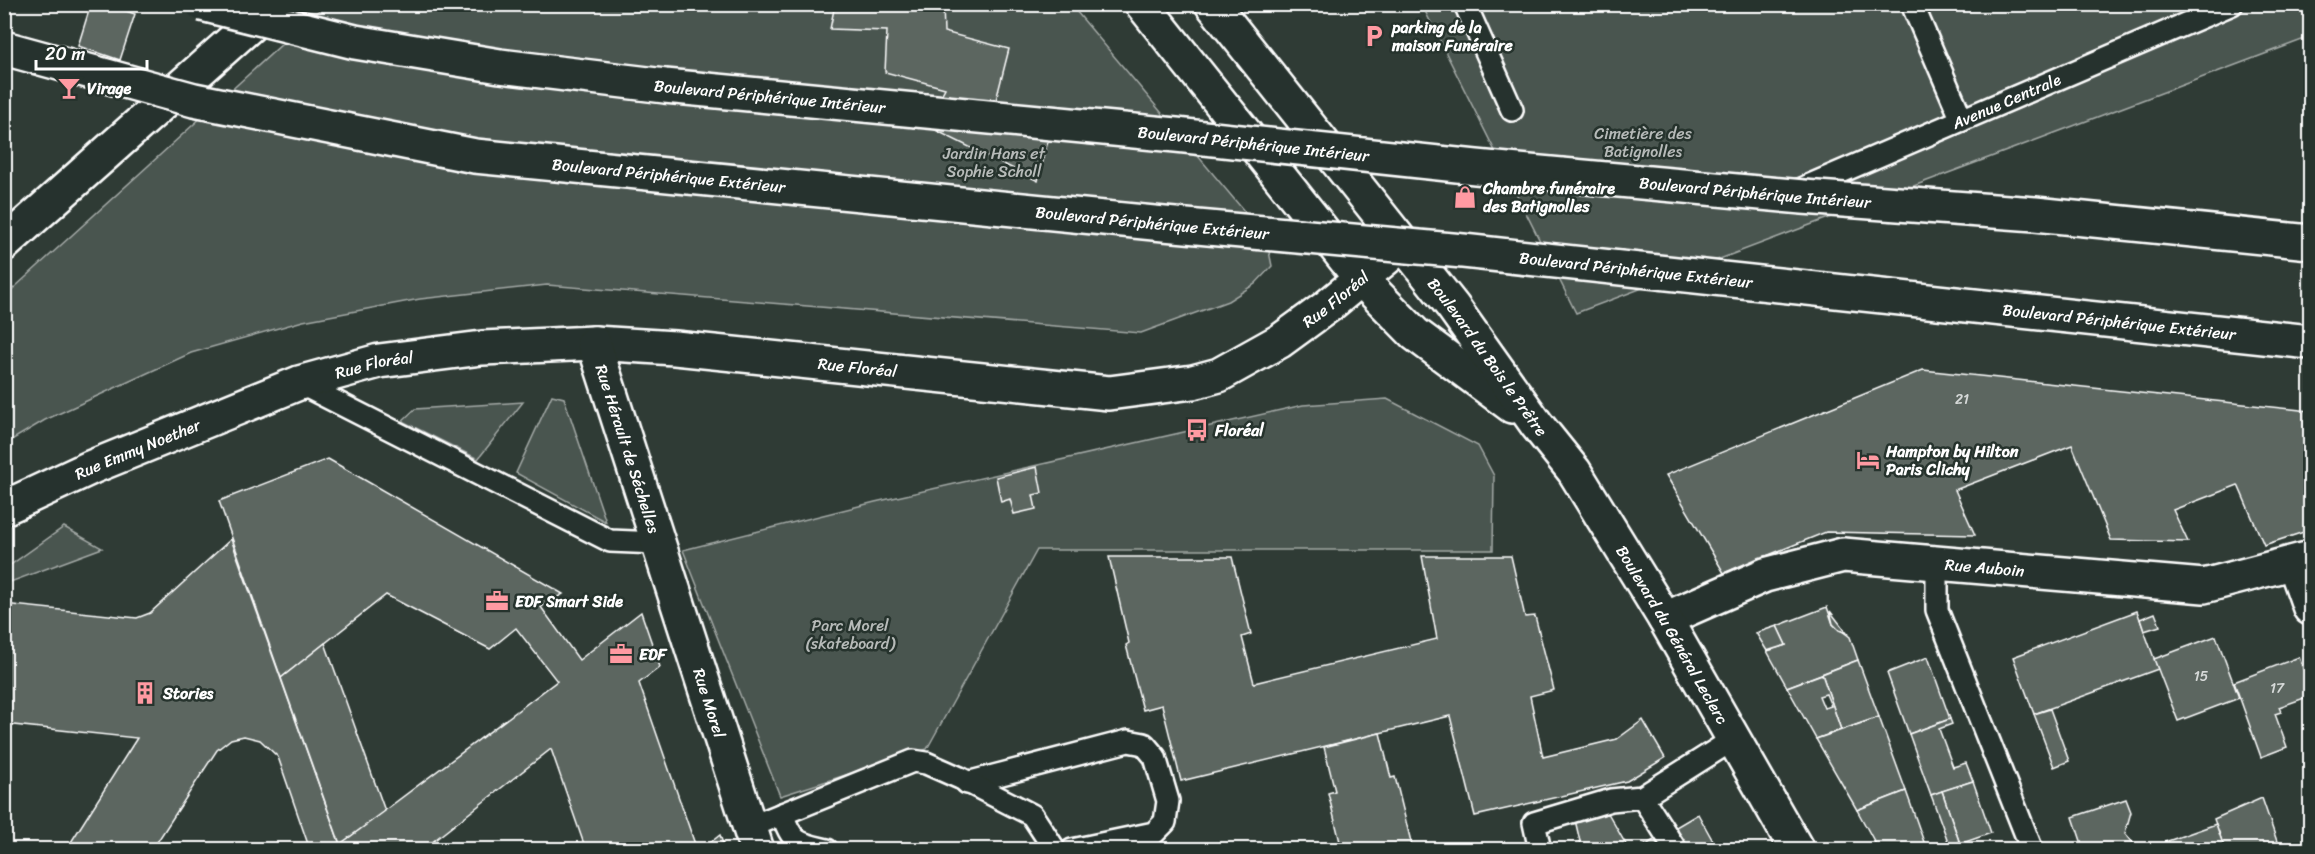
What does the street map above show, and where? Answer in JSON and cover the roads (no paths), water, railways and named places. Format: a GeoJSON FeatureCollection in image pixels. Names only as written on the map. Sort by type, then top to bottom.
{"type":"FeatureCollection","features":[{"type":"Feature","properties":{"kind":"main road","name":"Boulevard Périphérique Intérieur"},"geometry":{"type":"LineString","coordinates":[[202,4],[355,42],[500,66],[665,86],[1164,133],[1476,167],[1803,197],[2035,214],[2310,242]]}},
{"type":"Feature","properties":{"kind":"main road"},"geometry":{"type":"LineString","coordinates":[[6,241],[274,4]]}},
{"type":"Feature","properties":{"kind":"main road","name":"Boulevard du Bois le Prêtre"},"geometry":{"type":"LineString","coordinates":[[1142,4],[1361,279],[1415,334],[1537,425]]}},
{"type":"Feature","properties":{"kind":"main road","name":"Boulevard du Bois le Prêtre"},"geometry":{"type":"LineString","coordinates":[[1212,4],[1453,307],[1537,425]]}},
{"type":"Feature","properties":{"kind":"main road","name":"Boulevard Périphérique Extérieur"},"geometry":{"type":"LineString","coordinates":[[4,48],[194,100],[475,156],[1463,251],[2310,342]]}},
{"type":"Feature","properties":{"kind":"main road","name":"Rue Floréal"},"geometry":{"type":"LineString","coordinates":[[285,388],[378,361],[482,348],[594,342],[675,348],[1109,393],[1194,382],[1219,375],[1280,341],[1328,306],[1403,244]]}},
{"type":"Feature","properties":{"kind":"main road","name":"Rue Hérault de Séchelles"},"geometry":{"type":"LineString","coordinates":[[594,342],[659,550]]}},
{"type":"Feature","properties":{"kind":"main road","name":"Rue Emmy Noether"},"geometry":{"type":"LineString","coordinates":[[4,508],[92,467],[285,388]]}},
{"type":"Feature","properties":{"kind":"main road","name":"Boulevard du Général Leclerc"},"geometry":{"type":"LineString","coordinates":[[1537,425],[1586,488],[1797,849]]}},
{"type":"Feature","properties":{"kind":"main road","name":"Rue Morel"},"geometry":{"type":"LineString","coordinates":[[659,550],[753,838]]}},
{"type":"Feature","properties":{"kind":"main road","name":"Rue Auboin"},"geometry":{"type":"LineString","coordinates":[[1665,620],[1765,575],[1843,555],[2204,586],[2302,561]]}},
{"type":"Feature","properties":{"kind":"main road"},"geometry":{"type":"LineString","coordinates":[[2302,561],[2310,608]]}},
{"type":"Feature","properties":{"kind":"lane"},"geometry":{"type":"LineString","coordinates":[[1465,4],[1512,110]]}},
{"type":"Feature","properties":{"kind":"lane"},"geometry":{"type":"LineString","coordinates":[[1912,4],[1962,120]]}},
{"type":"Feature","properties":{"kind":"lane","name":"Avenue Centrale"},"geometry":{"type":"LineString","coordinates":[[1782,197],[2232,4]]}},
{"type":"Feature","properties":{"kind":"lane"},"geometry":{"type":"LineString","coordinates":[[285,388],[610,541],[659,550]]}},
{"type":"Feature","properties":{"kind":"lane"},"geometry":{"type":"LineString","coordinates":[[1937,563],[1937,610],[2032,849]]}},
{"type":"Feature","properties":{"kind":"lane"},"geometry":{"type":"LineString","coordinates":[[1540,849],[1534,823],[1611,800],[1642,797],[1734,739]]}},
{"type":"Feature","properties":{"kind":"lane"},"geometry":{"type":"LineString","coordinates":[[968,783],[1128,741],[1144,744],[1155,757],[1168,801],[1165,822],[1154,833],[1072,849]]}},
{"type":"Feature","properties":{"kind":"lane"},"geometry":{"type":"LineString","coordinates":[[753,838],[782,814],[913,761],[926,763],[1032,815],[1055,849]]}},
{"type":"Feature","properties":{"kind":"lane"},"geometry":{"type":"LineString","coordinates":[[1642,797],[1676,849]]}},
{"type":"Feature","properties":{"kind":"lane"},"geometry":{"type":"LineString","coordinates":[[782,814],[790,835],[800,843],[827,849]]}},
{"type":"Feature","properties":{"kind":"place","name":"parking de la maison Funéraire"},"geometry":{"type":"Point","coordinates":[1374,36]}},
{"type":"Feature","properties":{"kind":"place","name":"Virage"},"geometry":{"type":"Point","coordinates":[69,88]}},
{"type":"Feature","properties":{"kind":"place","name":"Chambre funéraire des Batignolles"},"geometry":{"type":"Point","coordinates":[1465,197]}},
{"type":"Feature","properties":{"kind":"place","name":"Floréal"},"geometry":{"type":"Point","coordinates":[1197,430]}},
{"type":"Feature","properties":{"kind":"place","name":"Hampton by Hilton Paris Clichy"},"geometry":{"type":"Point","coordinates":[1868,460]}},
{"type":"Feature","properties":{"kind":"place","name":"EDF Smart Side"},"geometry":{"type":"Point","coordinates":[497,601]}},
{"type":"Feature","properties":{"kind":"place","name":"EDF"},"geometry":{"type":"Point","coordinates":[621,654]}},
{"type":"Feature","properties":{"kind":"place","name":"Stories"},"geometry":{"type":"Point","coordinates":[145,693]}},
{"type":"Feature","properties":{"kind":"park label","name":"Cimetière des Batignolles"},"geometry":{"type":"Point","coordinates":[1643,142]}},
{"type":"Feature","properties":{"kind":"park label","name":"Jardin Hans et Sophie Scholl"},"geometry":{"type":"Point","coordinates":[994,162]}},
{"type":"Feature","properties":{"kind":"park label","name":"Parc Morel (skateboard)"},"geometry":{"type":"Point","coordinates":[850,634]}}]}
